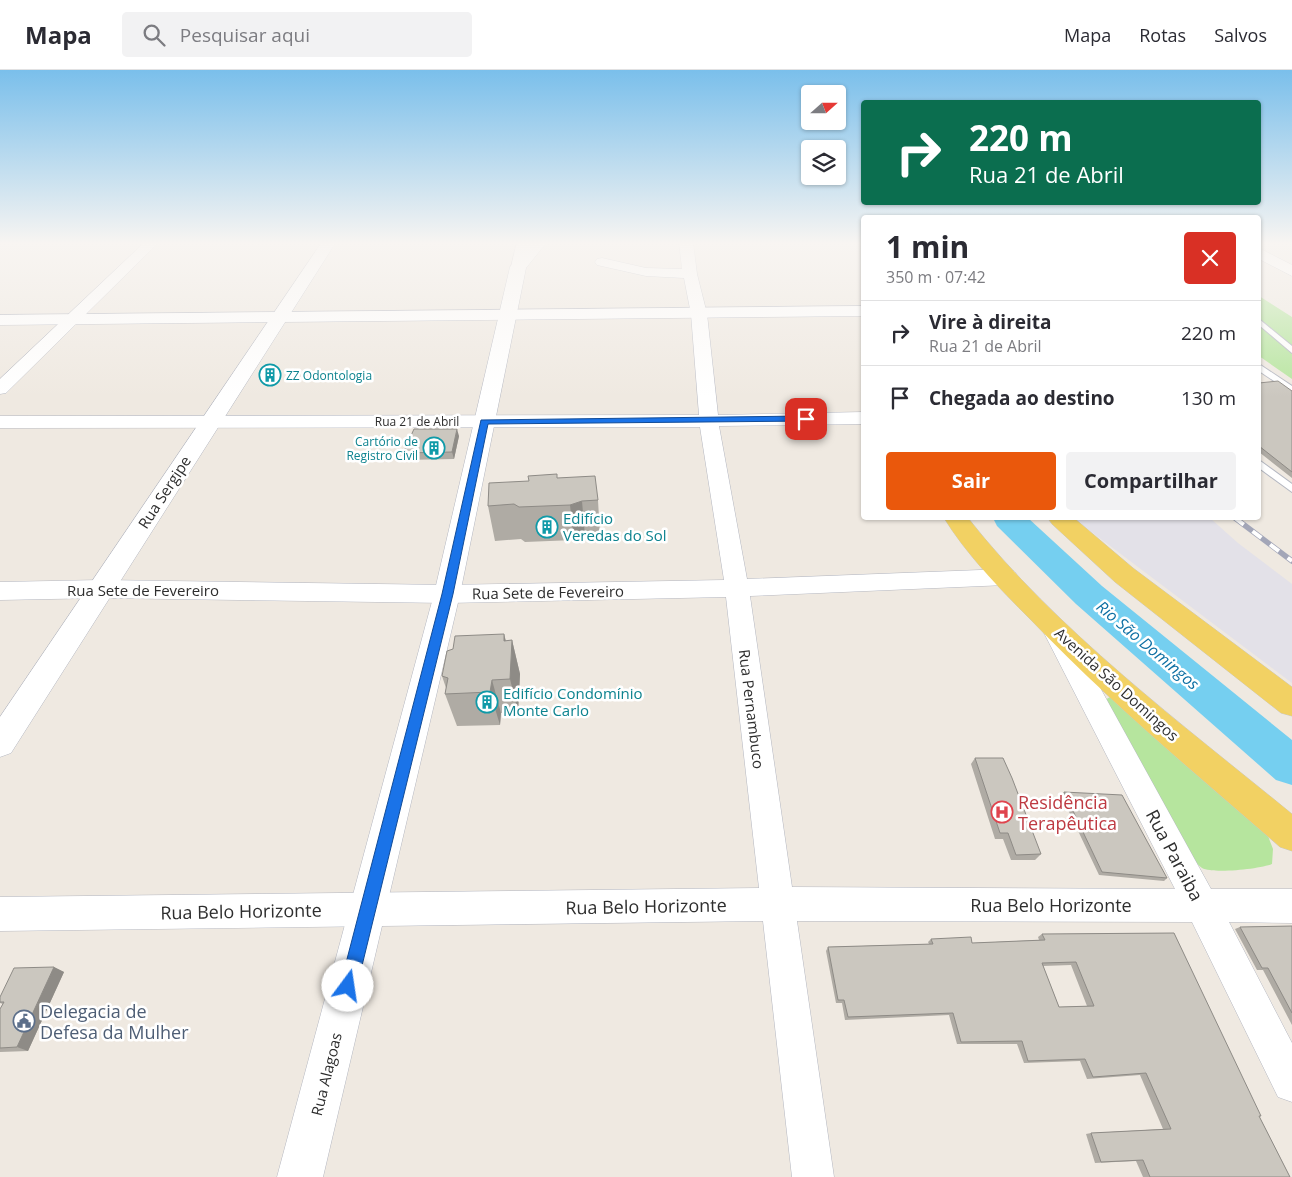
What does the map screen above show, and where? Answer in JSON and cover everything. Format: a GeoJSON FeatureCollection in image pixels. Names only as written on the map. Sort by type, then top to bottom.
{"type":"FeatureCollection","features":[{"type":"Feature","properties":{"kind":"main road","name":"Avenida São Domingos"},"geometry":{"type":"LineString","coordinates":[[958,520],[1006,577],[1055,629],[1108,680],[1292,835]]}},
{"type":"Feature","properties":{"kind":"main road"},"geometry":{"type":"LineString","coordinates":[[1062,520],[1131,580],[1292,704]]}},
{"type":"Feature","properties":{"kind":"street"},"geometry":{"type":"LineString","coordinates":[[0,389],[98,294]]}},
{"type":"Feature","properties":{"kind":"street","name":"Rua Sergipe"},"geometry":{"type":"LineString","coordinates":[[0,743],[295,294]]}},
{"type":"Feature","properties":{"kind":"street","name":"Rua Alagoas"},"geometry":{"type":"LineString","coordinates":[[300,1177],[447,594],[511,294]]}},
{"type":"Feature","properties":{"kind":"street","name":"Rua Pernambuco"},"geometry":{"type":"LineString","coordinates":[[694,294],[698,314],[709,421],[736,588],[813,1177]]}},
{"type":"Feature","properties":{"kind":"street"},"geometry":{"type":"LineString","coordinates":[[0,320],[861,311]]}},
{"type":"Feature","properties":{"kind":"street","name":"Rua 21 de Abril"},"geometry":{"type":"LineString","coordinates":[[0,422],[709,421],[861,418]]}},
{"type":"Feature","properties":{"kind":"street","name":"Rua Sete de Fevereiro"},"geometry":{"type":"LineString","coordinates":[[0,591],[101,590],[447,594],[736,588],[1006,577]]}},
{"type":"Feature","properties":{"kind":"street","name":"Rua Paraiba"},"geometry":{"type":"LineString","coordinates":[[1055,629],[1202,906],[1292,1083]]}},
{"type":"Feature","properties":{"kind":"street","name":"Rua Belo Horizonte"},"geometry":{"type":"LineString","coordinates":[[0,914],[778,904],[1292,906]]}},
{"type":"Feature","properties":{"kind":"lane"},"geometry":{"type":"LineString","coordinates":[[1261,322],[1292,350]]}},
{"type":"Feature","properties":{"kind":"lane"},"geometry":{"type":"LineString","coordinates":[[1261,368],[1292,390]]}},
{"type":"Feature","properties":{"kind":"lane"},"geometry":{"type":"LineString","coordinates":[[1261,465],[1292,489]]}},
{"type":"Feature","properties":{"kind":"shaded area"},"geometry":{"type":"Polygon","coordinates":[[[1076,520],[1212,520],[1238,543],[1292,584],[1292,683],[1076,520]]]}},
{"type":"Feature","properties":{"kind":"green space"},"geometry":{"type":"Polygon","coordinates":[[[1261,297],[1292,317],[1292,379],[1261,357],[1261,297]]]}},
{"type":"Feature","properties":{"kind":"green space"},"geometry":{"type":"Polygon","coordinates":[[[1110,697],[1115,698],[1268,836],[1273,849],[1272,864],[1247,869],[1216,871],[1202,868],[1193,860],[1105,700],[1110,697]]]}},
{"type":"Feature","properties":{"kind":"building"},"geometry":{"type":"Polygon","coordinates":[[[1278,381],[1292,391],[1292,472],[1261,448],[1261,383],[1278,381]]]}},
{"type":"Feature","properties":{"kind":"building"},"geometry":{"type":"Polygon","coordinates":[[[414,429],[457,429],[452,452],[403,453],[414,429]]]}},
{"type":"Feature","properties":{"kind":"building"},"geometry":{"type":"Polygon","coordinates":[[[557,474],[557,478],[595,476],[598,500],[582,501],[570,505],[519,507],[514,504],[488,506],[489,483],[529,481],[528,476],[557,474]]]}},
{"type":"Feature","properties":{"kind":"building"},"geometry":{"type":"Polygon","coordinates":[[[504,634],[504,641],[512,640],[510,679],[492,680],[490,692],[445,694],[448,678],[442,676],[447,651],[453,649],[455,636],[504,634]]]}},
{"type":"Feature","properties":{"kind":"building"},"geometry":{"type":"Polygon","coordinates":[[[975,758],[1003,758],[1041,854],[1016,855],[1008,833],[1000,833],[975,758]]]}},
{"type":"Feature","properties":{"kind":"building"},"geometry":{"type":"Polygon","coordinates":[[[1064,792],[1122,795],[1167,878],[1102,872],[1064,792]]]}},
{"type":"Feature","properties":{"kind":"building"},"geometry":{"type":"Polygon","coordinates":[[[1292,926],[1292,1013],[1268,968],[1262,968],[1240,927],[1292,926]]]}},
{"type":"Feature","properties":{"kind":"building"},"geometry":{"type":"Polygon","coordinates":[[[1174,933],[1261,1116],[1259,1116],[1290,1177],[1150,1177],[1143,1160],[1101,1162],[1091,1133],[1171,1129],[1146,1073],[1093,1077],[1085,1059],[1028,1061],[1022,1041],[961,1042],[953,1013],[848,1017],[844,1000],[838,1000],[828,947],[933,944],[931,939],[971,937],[972,943],[1045,940],[1042,934],[1174,933]],[[1076,962],[1042,963],[1059,1007],[1094,1006],[1076,962]]]}},
{"type":"Feature","properties":{"kind":"building","name":"Delegacia de Defesa da Mulher"},"geometry":{"type":"Polygon","coordinates":[[[54,967],[17,1047],[0,1048],[0,1009],[4,1002],[0,1002],[0,997],[14,968],[54,967]]]}},
{"type":"Feature","properties":{"kind":"waterway","name":"Rio São Domingos"},"geometry":{"type":"LineString","coordinates":[[1011,520],[1089,595],[1292,766]]}},
{"type":"Feature","properties":{"kind":"railway"},"geometry":{"type":"LineString","coordinates":[[1238,520],[1292,561]]}},
{"type":"Feature","properties":{"kind":"place","name":"ZZ Odontologia"},"geometry":{"type":"Point","coordinates":[270,375]}},
{"type":"Feature","properties":{"kind":"place","name":"Cartório de Registro Civil"},"geometry":{"type":"Point","coordinates":[434,448]}},
{"type":"Feature","properties":{"kind":"place","name":"Edifício Veredas do Sol"},"geometry":{"type":"Point","coordinates":[547,527]}},
{"type":"Feature","properties":{"kind":"place","name":"Edifício Condomínio Monte Carlo"},"geometry":{"type":"Point","coordinates":[487,702]}},
{"type":"Feature","properties":{"kind":"place","name":"Residência Terapêutica"},"geometry":{"type":"Point","coordinates":[1002,812]}},
{"type":"Feature","properties":{"kind":"place","name":"Delegacia de Defesa da Mulher"},"geometry":{"type":"Point","coordinates":[24,1021]}},
{"type":"Feature","properties":{"kind":"route"},"geometry":{"type":"LineString","coordinates":[[348,986],[447,594],[484,421],[806,419]]}}]}
